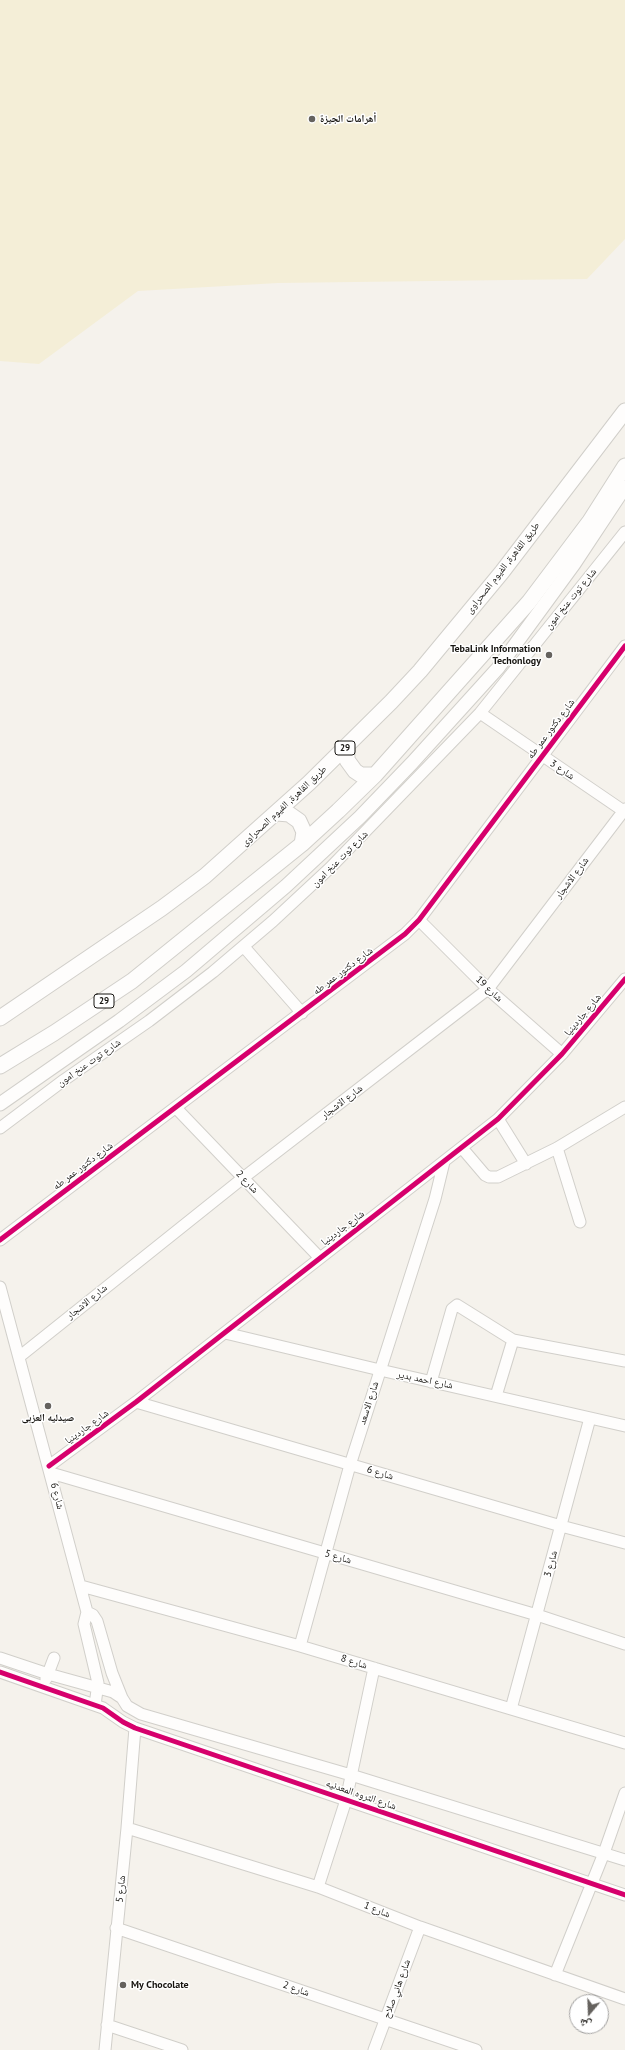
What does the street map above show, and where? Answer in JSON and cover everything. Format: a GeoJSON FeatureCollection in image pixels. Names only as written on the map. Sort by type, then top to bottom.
{"type":"FeatureCollection","features":[{"type":"Feature","properties":{"kind":"highway","name":"طريق القاهرة, الفيوم الصحراوى"},"geometry":{"type":"LineString","coordinates":[[0,1018],[184,892],[225,859],[277,813],[347,746],[391,702],[462,621],[502,572],[625,411]]}},
{"type":"Feature","properties":{"kind":"highway","name":"29"},"geometry":{"type":"LineString","coordinates":[[0,1066],[54,1033],[132,981],[302,844],[375,775],[529,602],[590,521],[625,466]]}},
{"type":"Feature","properties":{"kind":"highway"},"geometry":{"type":"LineString","coordinates":[[347,746],[347,760],[355,771],[361,775],[375,775]]}},
{"type":"Feature","properties":{"kind":"highway"},"geometry":{"type":"LineString","coordinates":[[277,813],[289,814],[299,821],[304,832],[302,844]]}},
{"type":"Feature","properties":{"kind":"main road"},"geometry":{"type":"LineString","coordinates":[[0,1104],[119,1021],[186,971],[286,886],[360,817],[412,763],[498,668],[566,576],[625,487]]}},
{"type":"Feature","properties":{"kind":"street","name":"شارع توت عنخ امون"},"geometry":{"type":"LineString","coordinates":[[0,1128],[57,1085],[181,997],[244,947],[330,868],[480,713],[625,532]]}},
{"type":"Feature","properties":{"kind":"street","name":"شارع دكتور عمر طه"},"geometry":{"type":"LineString","coordinates":[[0,1240],[388,948],[419,920],[625,646]]}},
{"type":"Feature","properties":{"kind":"street","name":"شارع 3"},"geometry":{"type":"LineString","coordinates":[[480,713],[624,811]]}},
{"type":"Feature","properties":{"kind":"street","name":"شارع الاشجار"},"geometry":{"type":"LineString","coordinates":[[19,1357],[243,1178],[488,989],[624,811]]}},
{"type":"Feature","properties":{"kind":"street","name":"شارع 19"},"geometry":{"type":"LineString","coordinates":[[419,920],[488,989],[562,1054]]}},
{"type":"Feature","properties":{"kind":"street"},"geometry":{"type":"LineString","coordinates":[[244,947],[302,1013]]}},
{"type":"Feature","properties":{"kind":"street","name":"شارع جاردينيا"},"geometry":{"type":"LineString","coordinates":[[50,1470],[225,1333],[319,1257],[462,1148],[498,1118],[562,1054],[625,979]]}},
{"type":"Feature","properties":{"kind":"street"},"geometry":{"type":"LineString","coordinates":[[462,1148],[485,1175],[489,1177],[498,1177],[557,1148],[625,1107]]}},
{"type":"Feature","properties":{"kind":"street","name":"شارع 2"},"geometry":{"type":"LineString","coordinates":[[176,1108],[319,1257]]}},
{"type":"Feature","properties":{"kind":"street"},"geometry":{"type":"LineString","coordinates":[[498,1118],[526,1164]]}},
{"type":"Feature","properties":{"kind":"street"},"geometry":{"type":"LineString","coordinates":[[557,1148],[580,1222]]}},
{"type":"Feature","properties":{"kind":"street","name":"شارع الاسعد"},"geometry":{"type":"LineString","coordinates":[[300,1646],[350,1464],[435,1199],[444,1162]]}},
{"type":"Feature","properties":{"kind":"street","name":"شارع 6"},"geometry":{"type":"LineString","coordinates":[[0,1287],[87,1612],[84,1624],[98,1688],[95,1705]]}},
{"type":"Feature","properties":{"kind":"street"},"geometry":{"type":"LineString","coordinates":[[431,1382],[455,1306],[460,1306],[513,1340],[625,1361]]}},
{"type":"Feature","properties":{"kind":"street","name":"شارع احمد بدير"},"geometry":{"type":"LineString","coordinates":[[225,1333],[625,1426]]}},
{"type":"Feature","properties":{"kind":"street"},"geometry":{"type":"LineString","coordinates":[[496,1396],[513,1340]]}},
{"type":"Feature","properties":{"kind":"street","name":"شارع 6"},"geometry":{"type":"LineString","coordinates":[[136,1402],[560,1526],[625,1543]]}},
{"type":"Feature","properties":{"kind":"street","name":"شارع 3"},"geometry":{"type":"LineString","coordinates":[[512,1709],[590,1418]]}},
{"type":"Feature","properties":{"kind":"street","name":"شارع 5"},"geometry":{"type":"LineString","coordinates":[[50,1470],[537,1615],[625,1644]]}},
{"type":"Feature","properties":{"kind":"street","name":"شارع 8"},"geometry":{"type":"LineString","coordinates":[[81,1586],[300,1646],[625,1743]]}},
{"type":"Feature","properties":{"kind":"street","name":"شارع 6"},"geometry":{"type":"LineString","coordinates":[[87,1612],[97,1621],[113,1678],[122,1698]]}},
{"type":"Feature","properties":{"kind":"street","name":"شارع الثروه المعدنيه"},"geometry":{"type":"LineString","coordinates":[[0,1658],[48,1674],[113,1692],[122,1698],[127,1706],[141,1714],[351,1775],[625,1860]]}},
{"type":"Feature","properties":{"kind":"street"},"geometry":{"type":"LineString","coordinates":[[44,1688],[54,1658]]}},
{"type":"Feature","properties":{"kind":"street"},"geometry":{"type":"LineString","coordinates":[[318,1886],[346,1800],[374,1668]]}},
{"type":"Feature","properties":{"kind":"street","name":"شارع الثروه المعدنيه"},"geometry":{"type":"LineString","coordinates":[[0,1672],[95,1705],[135,1728],[625,1895]]}},
{"type":"Feature","properties":{"kind":"street","name":"شارع 5"},"geometry":{"type":"LineString","coordinates":[[105,2050],[116,1928],[128,1828],[135,1728]]}},
{"type":"Feature","properties":{"kind":"street"},"geometry":{"type":"LineString","coordinates":[[555,1975],[604,1853],[625,1793]]}},
{"type":"Feature","properties":{"kind":"street","name":"شارع 1"},"geometry":{"type":"LineString","coordinates":[[128,1828],[318,1886],[420,1927],[625,1999]]}},
{"type":"Feature","properties":{"kind":"street","name":"شارع هاني صلاح"},"geometry":{"type":"LineString","coordinates":[[374,2050],[420,1927]]}},
{"type":"Feature","properties":{"kind":"street","name":"شارع 2"},"geometry":{"type":"LineString","coordinates":[[116,1928],[476,2050]]}},
{"type":"Feature","properties":{"kind":"street"},"geometry":{"type":"LineString","coordinates":[[107,2025],[182,2050]]}},
{"type":"Feature","properties":{"kind":"sand","name":"أهرامات الجيزة"},"geometry":{"type":"Polygon","coordinates":[[[0,0],[625,0],[625,239],[587,279],[278,283],[138,291],[39,364],[0,361],[0,0]]]}},
{"type":"Feature","properties":{"kind":"cycle path"},"geometry":{"type":"LineString","coordinates":[[0,1240],[405,934],[419,920],[625,646]]}},
{"type":"Feature","properties":{"kind":"cycle path"},"geometry":{"type":"LineString","coordinates":[[49,1466],[136,1402],[498,1119],[562,1054],[625,979]]}},
{"type":"Feature","properties":{"kind":"cycle path"},"geometry":{"type":"LineString","coordinates":[[0,1672],[103,1708],[123,1722],[135,1728],[625,1895]]}},
{"type":"Feature","properties":{"kind":"place","name":"أهرامات الجيزة"},"geometry":{"type":"Point","coordinates":[312,119]}},
{"type":"Feature","properties":{"kind":"place","name":"TebaLink Information Techonlogy"},"geometry":{"type":"Point","coordinates":[549,655]}},
{"type":"Feature","properties":{"kind":"place","name":"صيدليه العزبى"},"geometry":{"type":"Point","coordinates":[48,1406]}},
{"type":"Feature","properties":{"kind":"place","name":"My Chocolate"},"geometry":{"type":"Point","coordinates":[123,1985]}}]}
